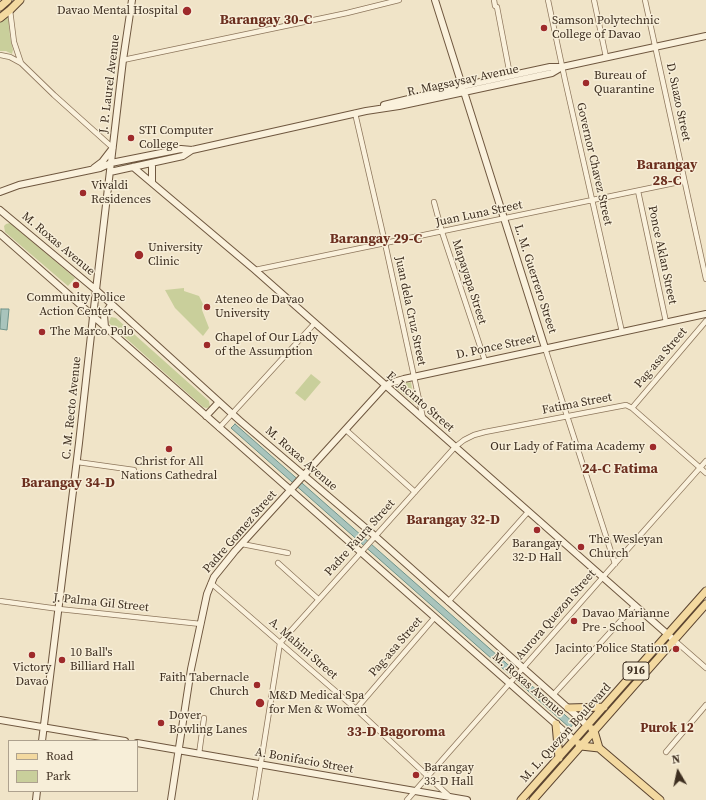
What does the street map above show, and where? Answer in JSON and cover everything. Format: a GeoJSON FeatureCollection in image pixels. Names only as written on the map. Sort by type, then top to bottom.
{"type":"FeatureCollection","features":[{"type":"Feature","properties":{"kind":"main road"},"geometry":{"type":"LineString","coordinates":[[0,7],[8,0]]}},
{"type":"Feature","properties":{"kind":"main road"},"geometry":{"type":"LineString","coordinates":[[0,18],[20,0]]}},
{"type":"Feature","properties":{"kind":"main road","name":"J. P. Laurel Avenue"},"geometry":{"type":"LineString","coordinates":[[110,172],[123,60],[132,0]]}},
{"type":"Feature","properties":{"kind":"main road","name":"L. M. Guerrero Street"},"geometry":{"type":"LineString","coordinates":[[435,0],[545,348]]}},
{"type":"Feature","properties":{"kind":"main road","name":"R. Magsaysay Avenue"},"geometry":{"type":"LineString","coordinates":[[463,89],[510,75],[550,67],[562,67],[706,36]]}},
{"type":"Feature","properties":{"kind":"main road","name":"R. Magsaysay Avenue"},"geometry":{"type":"LineString","coordinates":[[0,192],[19,185],[100,168],[111,163],[181,149],[192,150],[368,110],[398,100],[552,73],[562,67]]}},
{"type":"Feature","properties":{"kind":"main road"},"geometry":{"type":"LineString","coordinates":[[91,170],[102,162],[113,149],[117,155],[126,160]]}},
{"type":"Feature","properties":{"kind":"main road","name":"R. Magsaysay Avenue"},"geometry":{"type":"LineString","coordinates":[[110,172],[183,156],[192,150]]}},
{"type":"Feature","properties":{"kind":"main road"},"geometry":{"type":"LineString","coordinates":[[152,163],[152,182]]}},
{"type":"Feature","properties":{"kind":"main road","name":"E. Jacinto Street"},"geometry":{"type":"LineString","coordinates":[[133,167],[255,270],[314,324],[671,637]]}},
{"type":"Feature","properties":{"kind":"main road"},"geometry":{"type":"LineString","coordinates":[[100,168],[110,172]]}},
{"type":"Feature","properties":{"kind":"main road","name":"C. M. Recto Avenue"},"geometry":{"type":"LineString","coordinates":[[42,740],[77,462],[110,172]]}},
{"type":"Feature","properties":{"kind":"main road"},"geometry":{"type":"LineString","coordinates":[[0,203],[0,210]]}},
{"type":"Feature","properties":{"kind":"main road","name":"M. Roxas Avenue"},"geometry":{"type":"LineString","coordinates":[[0,210],[96,290],[232,414],[300,480],[375,536],[523,669],[588,725]]}},
{"type":"Feature","properties":{"kind":"main road","name":"M. Roxas Avenue"},"geometry":{"type":"LineString","coordinates":[[0,234],[290,491],[363,550],[435,617],[574,740]]}},
{"type":"Feature","properties":{"kind":"main road"},"geometry":{"type":"LineString","coordinates":[[105,327],[105,314],[111,305]]}},
{"type":"Feature","properties":{"kind":"main road","name":"D. Ponce Street"},"geometry":{"type":"LineString","coordinates":[[385,386],[396,380],[706,314]]}},
{"type":"Feature","properties":{"kind":"main road","name":"Padre Gomez Street"},"geometry":{"type":"LineString","coordinates":[[171,800],[191,669],[211,583],[216,574],[242,544],[385,386]]}},
{"type":"Feature","properties":{"kind":"main road"},"geometry":{"type":"LineString","coordinates":[[206,416],[219,402]]}},
{"type":"Feature","properties":{"kind":"main road","name":"M. L. Quezon Boulevard"},"geometry":{"type":"LineString","coordinates":[[533,800],[594,731],[671,637],[706,591]]}},
{"type":"Feature","properties":{"kind":"main road","name":"M. L. Quezon Boulevard"},"geometry":{"type":"LineString","coordinates":[[522,800],[604,707],[671,637],[706,604]]}},
{"type":"Feature","properties":{"kind":"main road"},"geometry":{"type":"LineString","coordinates":[[568,708],[604,707]]}},
{"type":"Feature","properties":{"kind":"main road"},"geometry":{"type":"LineString","coordinates":[[0,720],[119,740]]}},
{"type":"Feature","properties":{"kind":"main road"},"geometry":{"type":"LineString","coordinates":[[556,724],[559,758]]}},
{"type":"Feature","properties":{"kind":"main road"},"geometry":{"type":"LineString","coordinates":[[588,725],[594,731],[600,748],[660,800]]}},
{"type":"Feature","properties":{"kind":"main road"},"geometry":{"type":"LineString","coordinates":[[574,740],[581,746],[600,748]]}},
{"type":"Feature","properties":{"kind":"main road","name":"A. Bonifacio Street"},"geometry":{"type":"LineString","coordinates":[[138,743],[467,800]]}},
{"type":"Feature","properties":{"kind":"street"},"geometry":{"type":"LineString","coordinates":[[371,0],[372,6]]}},
{"type":"Feature","properties":{"kind":"street"},"geometry":{"type":"LineString","coordinates":[[123,60],[399,0]]}},
{"type":"Feature","properties":{"kind":"street"},"geometry":{"type":"LineString","coordinates":[[494,0],[495,6],[497,7],[510,75]]}},
{"type":"Feature","properties":{"kind":"street","name":"Governor Chavez Street"},"geometry":{"type":"LineString","coordinates":[[548,0],[622,332]]}},
{"type":"Feature","properties":{"kind":"street"},"geometry":{"type":"LineString","coordinates":[[594,0],[606,57]]}},
{"type":"Feature","properties":{"kind":"street","name":"D. Suazo Street"},"geometry":{"type":"LineString","coordinates":[[645,0],[706,279]]}},
{"type":"Feature","properties":{"kind":"street"},"geometry":{"type":"LineString","coordinates":[[10,10],[14,42],[22,63]]}},
{"type":"Feature","properties":{"kind":"street"},"geometry":{"type":"LineString","coordinates":[[0,55],[10,57],[22,63],[54,96],[113,149]]}},
{"type":"Feature","properties":{"kind":"street","name":"Juan dela Cruz Street"},"geometry":{"type":"LineString","coordinates":[[355,113],[423,419]]}},
{"type":"Feature","properties":{"kind":"street","name":"Juan Luna Street"},"geometry":{"type":"LineString","coordinates":[[255,270],[684,181]]}},
{"type":"Feature","properties":{"kind":"street","name":"Ponce Aklan Street"},"geometry":{"type":"LineString","coordinates":[[638,191],[666,322]]}},
{"type":"Feature","properties":{"kind":"street","name":"Mapayapa Street"},"geometry":{"type":"LineString","coordinates":[[434,202],[442,232],[485,361]]}},
{"type":"Feature","properties":{"kind":"street","name":"Pag-asa Street"},"geometry":{"type":"LineString","coordinates":[[632,408],[706,321]]}},
{"type":"Feature","properties":{"kind":"street"},"geometry":{"type":"LineString","coordinates":[[219,428],[314,324]]}},
{"type":"Feature","properties":{"kind":"street","name":"L. M. Guerrero Street"},"geometry":{"type":"LineString","coordinates":[[545,348],[615,564]]}},
{"type":"Feature","properties":{"kind":"street","name":"Fatima Street"},"geometry":{"type":"LineString","coordinates":[[455,447],[464,440],[485,432],[623,405],[632,408]]}},
{"type":"Feature","properties":{"kind":"street"},"geometry":{"type":"LineString","coordinates":[[632,408],[706,473]]}},
{"type":"Feature","properties":{"kind":"street"},"geometry":{"type":"LineString","coordinates":[[346,430],[415,492]]}},
{"type":"Feature","properties":{"kind":"street","name":"Padre Faura Street"},"geometry":{"type":"LineString","coordinates":[[280,643],[455,447]]}},
{"type":"Feature","properties":{"kind":"street","name":"Aurora Quezon Street"},"geometry":{"type":"LineString","coordinates":[[407,800],[602,577],[706,461]]}},
{"type":"Feature","properties":{"kind":"street"},"geometry":{"type":"LineString","coordinates":[[77,462],[134,470]]}},
{"type":"Feature","properties":{"kind":"street"},"geometry":{"type":"LineString","coordinates":[[448,602],[528,512]]}},
{"type":"Feature","properties":{"kind":"street"},"geometry":{"type":"LineString","coordinates":[[242,544],[288,553]]}},
{"type":"Feature","properties":{"kind":"street"},"geometry":{"type":"LineString","coordinates":[[278,563],[318,600]]}},
{"type":"Feature","properties":{"kind":"street","name":"A. Mabini Street"},"geometry":{"type":"LineString","coordinates":[[211,583],[356,709],[450,797]]}},
{"type":"Feature","properties":{"kind":"street","name":"J. Palma Gil Street"},"geometry":{"type":"LineString","coordinates":[[0,601],[201,624]]}},
{"type":"Feature","properties":{"kind":"street"},"geometry":{"type":"LineString","coordinates":[[553,695],[635,606]]}},
{"type":"Feature","properties":{"kind":"street","name":"Pag-asa Street"},"geometry":{"type":"LineString","coordinates":[[356,709],[435,617]]}},
{"type":"Feature","properties":{"kind":"street"},"geometry":{"type":"LineString","coordinates":[[671,637],[706,668]]}},
{"type":"Feature","properties":{"kind":"street"},"geometry":{"type":"LineString","coordinates":[[255,800],[280,643]]}},
{"type":"Feature","properties":{"kind":"street"},"geometry":{"type":"LineString","coordinates":[[666,752],[706,705]]}},
{"type":"Feature","properties":{"kind":"street"},"geometry":{"type":"LineString","coordinates":[[199,754],[204,718]]}},
{"type":"Feature","properties":{"kind":"green space"},"geometry":{"type":"Polygon","coordinates":[[[7,17],[9,18],[10,37],[13,50],[12,54],[6,51],[0,51],[0,21],[7,17]]]}},
{"type":"Feature","properties":{"kind":"green space"},"geometry":{"type":"Polygon","coordinates":[[[10,223],[75,278],[68,286],[5,232],[4,226],[10,223]]]}},
{"type":"Feature","properties":{"kind":"green space"},"geometry":{"type":"Polygon","coordinates":[[[184,288],[184,291],[199,296],[203,304],[202,310],[209,328],[203,336],[175,308],[165,290],[184,288]]]}},
{"type":"Feature","properties":{"kind":"green space"},"geometry":{"type":"Polygon","coordinates":[[[111,317],[116,318],[209,401],[210,407],[203,407],[110,324],[109,322],[111,317]]]}},
{"type":"Feature","properties":{"kind":"green space"},"geometry":{"type":"Polygon","coordinates":[[[311,374],[321,382],[305,401],[295,393],[311,374]]]}},
{"type":"Feature","properties":{"kind":"green space"},"geometry":{"type":"Polygon","coordinates":[[[411,382],[414,403],[394,386],[411,382]]]}},
{"type":"Feature","properties":{"kind":"water"},"geometry":{"type":"Polygon","coordinates":[[[1,309],[9,309],[7,330],[0,329],[1,309]]]}},
{"type":"Feature","properties":{"kind":"water"},"geometry":{"type":"Polygon","coordinates":[[[235,424],[574,723],[570,728],[231,428],[235,424]]]}},
{"type":"Feature","properties":{"kind":"place","name":"Davao Mental Hospital"},"geometry":{"type":"Point","coordinates":[187,11]}},
{"type":"Feature","properties":{"kind":"place","name":"Samson Polytechnic College of Davao"},"geometry":{"type":"Point","coordinates":[544,28]}},
{"type":"Feature","properties":{"kind":"place","name":"Bureau of Quarantine"},"geometry":{"type":"Point","coordinates":[586,83]}},
{"type":"Feature","properties":{"kind":"place","name":"STI Computer College"},"geometry":{"type":"Point","coordinates":[131,138]}},
{"type":"Feature","properties":{"kind":"place","name":"Vivaldi Residences"},"geometry":{"type":"Point","coordinates":[83,193]}},
{"type":"Feature","properties":{"kind":"place","name":"University Clinic"},"geometry":{"type":"Point","coordinates":[139,255]}},
{"type":"Feature","properties":{"kind":"place","name":"Community Police Action Center"},"geometry":{"type":"Point","coordinates":[76,285]}},
{"type":"Feature","properties":{"kind":"place","name":"Ateneo de Davao University"},"geometry":{"type":"Point","coordinates":[207,307]}},
{"type":"Feature","properties":{"kind":"place","name":"The Marco Polo"},"geometry":{"type":"Point","coordinates":[42,332]}},
{"type":"Feature","properties":{"kind":"place","name":"Chapel of Our Lady of the Assumption"},"geometry":{"type":"Point","coordinates":[207,345]}},
{"type":"Feature","properties":{"kind":"place","name":"Our Lady of Fatima Academy"},"geometry":{"type":"Point","coordinates":[653,447]}},
{"type":"Feature","properties":{"kind":"place","name":"Christ for All Nations Cathedral"},"geometry":{"type":"Point","coordinates":[169,449]}},
{"type":"Feature","properties":{"kind":"place","name":"Barangay 32-D Hall"},"geometry":{"type":"Point","coordinates":[537,530]}},
{"type":"Feature","properties":{"kind":"place","name":"The Wesleyan Church"},"geometry":{"type":"Point","coordinates":[581,547]}},
{"type":"Feature","properties":{"kind":"place","name":"Davao Marianne Pre - School"},"geometry":{"type":"Point","coordinates":[574,621]}},
{"type":"Feature","properties":{"kind":"place","name":"Jacinto Police Station"},"geometry":{"type":"Point","coordinates":[676,649]}},
{"type":"Feature","properties":{"kind":"place","name":"Victory Davao"},"geometry":{"type":"Point","coordinates":[32,655]}},
{"type":"Feature","properties":{"kind":"place","name":"10 Ball's Billiard Hall"},"geometry":{"type":"Point","coordinates":[62,660]}},
{"type":"Feature","properties":{"kind":"place","name":"Faith Tabernacle Church"},"geometry":{"type":"Point","coordinates":[257,685]}},
{"type":"Feature","properties":{"kind":"place","name":"M&D Medical Spa for Men & Women"},"geometry":{"type":"Point","coordinates":[260,703]}},
{"type":"Feature","properties":{"kind":"place","name":"Dover Bowling Lanes"},"geometry":{"type":"Point","coordinates":[161,723]}},
{"type":"Feature","properties":{"kind":"place","name":"Barangay 33-D Hall"},"geometry":{"type":"Point","coordinates":[416,775]}},
{"type":"Feature","properties":{"kind":"district","name":"Barangay 30-C"},"geometry":{"type":"Point","coordinates":[266,20]}},
{"type":"Feature","properties":{"kind":"district","name":"Barangay 28-C"},"geometry":{"type":"Point","coordinates":[667,174]}},
{"type":"Feature","properties":{"kind":"district","name":"Barangay 29-C"},"geometry":{"type":"Point","coordinates":[376,239]}},
{"type":"Feature","properties":{"kind":"district","name":"24-C Fatima"},"geometry":{"type":"Point","coordinates":[620,469]}},
{"type":"Feature","properties":{"kind":"district","name":"Barangay 34-D"},"geometry":{"type":"Point","coordinates":[68,483]}},
{"type":"Feature","properties":{"kind":"district","name":"Barangay 32-D"},"geometry":{"type":"Point","coordinates":[453,520]}},
{"type":"Feature","properties":{"kind":"district","name":"Purok 12"},"geometry":{"type":"Point","coordinates":[667,729]}},
{"type":"Feature","properties":{"kind":"district","name":"33-D Bagoroma"},"geometry":{"type":"Point","coordinates":[396,732]}}]}
